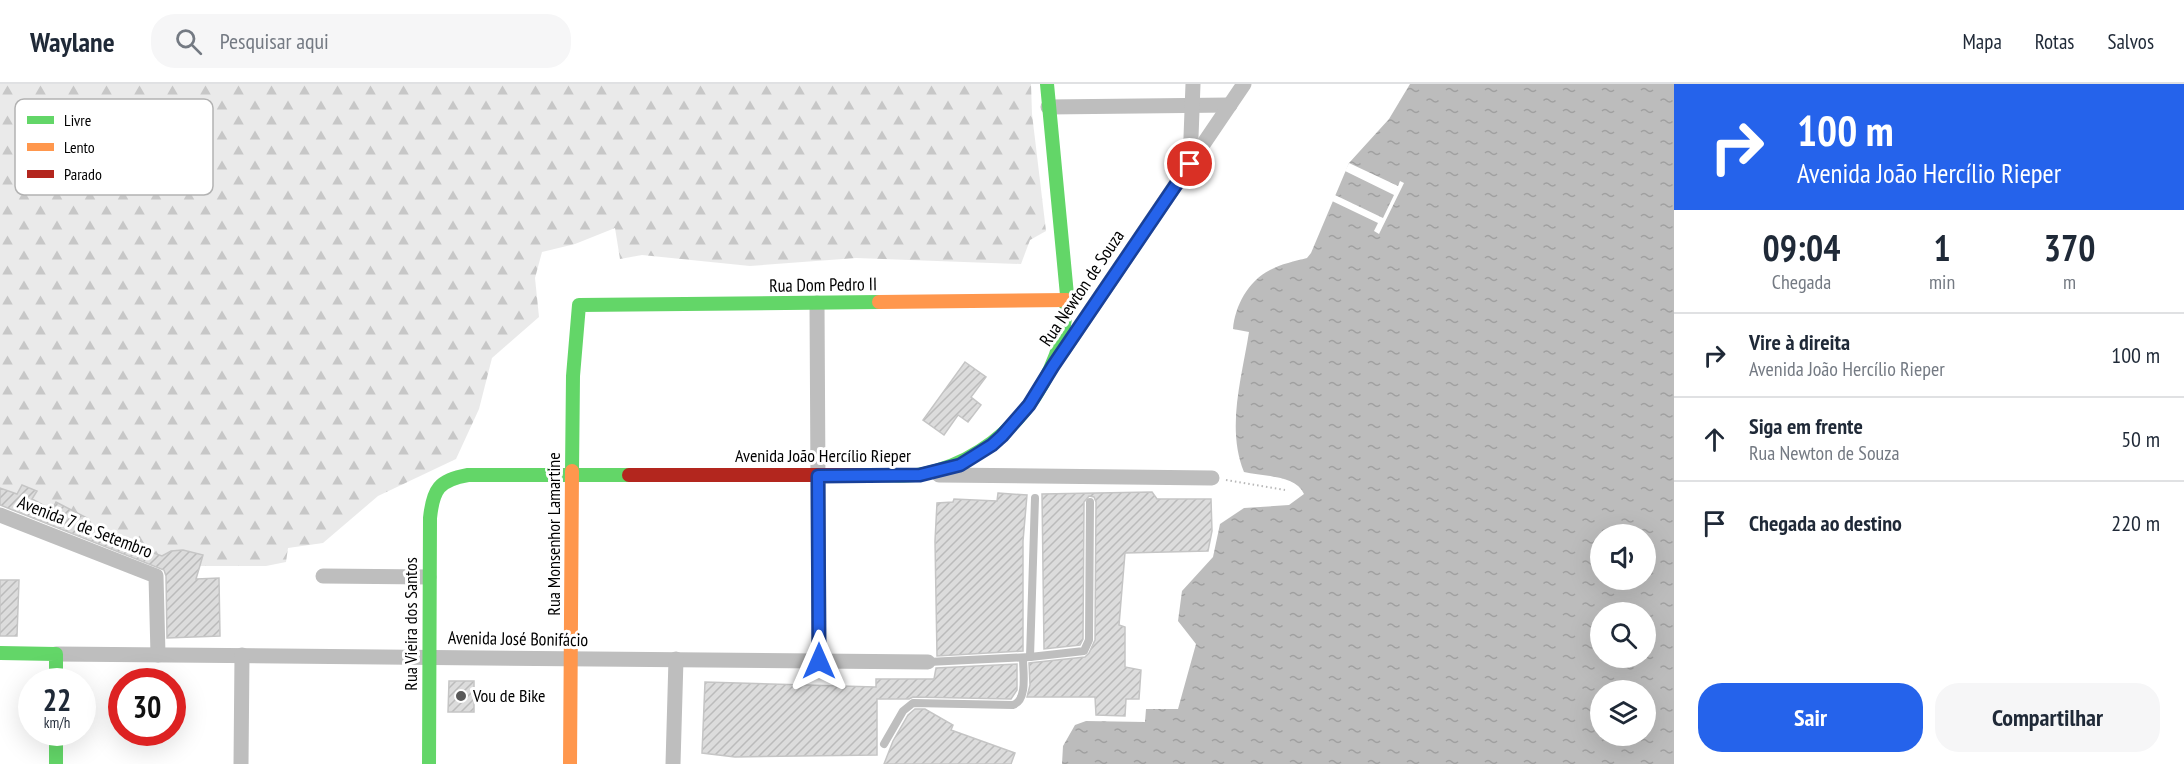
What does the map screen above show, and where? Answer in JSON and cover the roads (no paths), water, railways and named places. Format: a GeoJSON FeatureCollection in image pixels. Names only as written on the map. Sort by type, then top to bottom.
{"type":"FeatureCollection","features":[{"type":"Feature","properties":{"kind":"main road"},"geometry":{"type":"LineString","coordinates":[[1047,84],[1063,236],[1067,300],[1066,322],[1053,366]]}},
{"type":"Feature","properties":{"kind":"main road","name":"Rua Dom Pedro II"},"geometry":{"type":"LineString","coordinates":[[579,305],[1067,300]]}},
{"type":"Feature","properties":{"kind":"main road","name":"Rua Monsenhor Lamartine"},"geometry":{"type":"LineString","coordinates":[[570,764],[574,349],[579,305]]}},
{"type":"Feature","properties":{"kind":"main road","name":"Rua Newton de Souza"},"geometry":{"type":"LineString","coordinates":[[920,475],[960,465],[992,445],[1023,413],[1053,366]]}},
{"type":"Feature","properties":{"kind":"main road","name":"Avenida João Hercílio Rieper"},"geometry":{"type":"LineString","coordinates":[[438,487],[444,481],[454,477],[468,475],[920,475]]}},
{"type":"Feature","properties":{"kind":"main road","name":"Rua Vieira dos Santos"},"geometry":{"type":"LineString","coordinates":[[429,764],[431,504],[438,487]]}},
{"type":"Feature","properties":{"kind":"main road","name":"Avenida José Bonifácio"},"geometry":{"type":"LineString","coordinates":[[0,653],[56,654]]}},
{"type":"Feature","properties":{"kind":"main road"},"geometry":{"type":"LineString","coordinates":[[56,654],[56,668]]}},
{"type":"Feature","properties":{"kind":"main road"},"geometry":{"type":"LineString","coordinates":[[56,746],[56,764]]}},
{"type":"Feature","properties":{"kind":"street"},"geometry":{"type":"LineString","coordinates":[[1190,164],[1193,84]]}},
{"type":"Feature","properties":{"kind":"street","name":"Rua Newton de Souza"},"geometry":{"type":"LineString","coordinates":[[1053,366],[1244,84]]}},
{"type":"Feature","properties":{"kind":"street"},"geometry":{"type":"LineString","coordinates":[[1048,107],[1230,105]]}},
{"type":"Feature","properties":{"kind":"street"},"geometry":{"type":"LineString","coordinates":[[817,303],[819,661]]}},
{"type":"Feature","properties":{"kind":"street","name":"Avenida João Hercílio Rieper"},"geometry":{"type":"LineString","coordinates":[[920,475],[1212,478]]}},
{"type":"Feature","properties":{"kind":"street","name":"Avenida 7 de Setembro"},"geometry":{"type":"LineString","coordinates":[[0,515],[156,576],[158,655]]}},
{"type":"Feature","properties":{"kind":"street"},"geometry":{"type":"LineString","coordinates":[[323,576],[429,577]]}},
{"type":"Feature","properties":{"kind":"street","name":"Avenida José Bonifácio"},"geometry":{"type":"LineString","coordinates":[[56,654],[928,662]]}},
{"type":"Feature","properties":{"kind":"street"},"geometry":{"type":"LineString","coordinates":[[241,764],[242,656]]}},
{"type":"Feature","properties":{"kind":"street"},"geometry":{"type":"LineString","coordinates":[[672,764],[676,659]]}},
{"type":"Feature","properties":{"kind":"lane"},"geometry":{"type":"LineString","coordinates":[[884,744],[903,711],[914,703],[1013,705],[1022,698],[1027,658],[1035,498]]}},
{"type":"Feature","properties":{"kind":"lane"},"geometry":{"type":"LineString","coordinates":[[928,662],[1027,658],[1084,651],[1089,640],[1090,502]]}},
{"type":"Feature","properties":{"kind":"water"},"geometry":{"type":"Polygon","coordinates":[[[1410,84],[1674,84],[1674,764],[1062,764],[1063,746],[1075,725],[1086,721],[1145,722],[1146,709],[1178,709],[1196,644],[1178,621],[1182,591],[1213,557],[1220,524],[1244,508],[1289,505],[1304,494],[1294,483],[1278,477],[1244,472],[1236,438],[1236,420],[1249,332],[1233,329],[1234,320],[1244,295],[1255,281],[1274,268],[1307,258],[1311,253],[1349,163],[1389,119],[1410,84]]]}},
{"type":"Feature","properties":{"kind":"place","name":"Vou de Bike"},"geometry":{"type":"Point","coordinates":[461,696]}}]}
